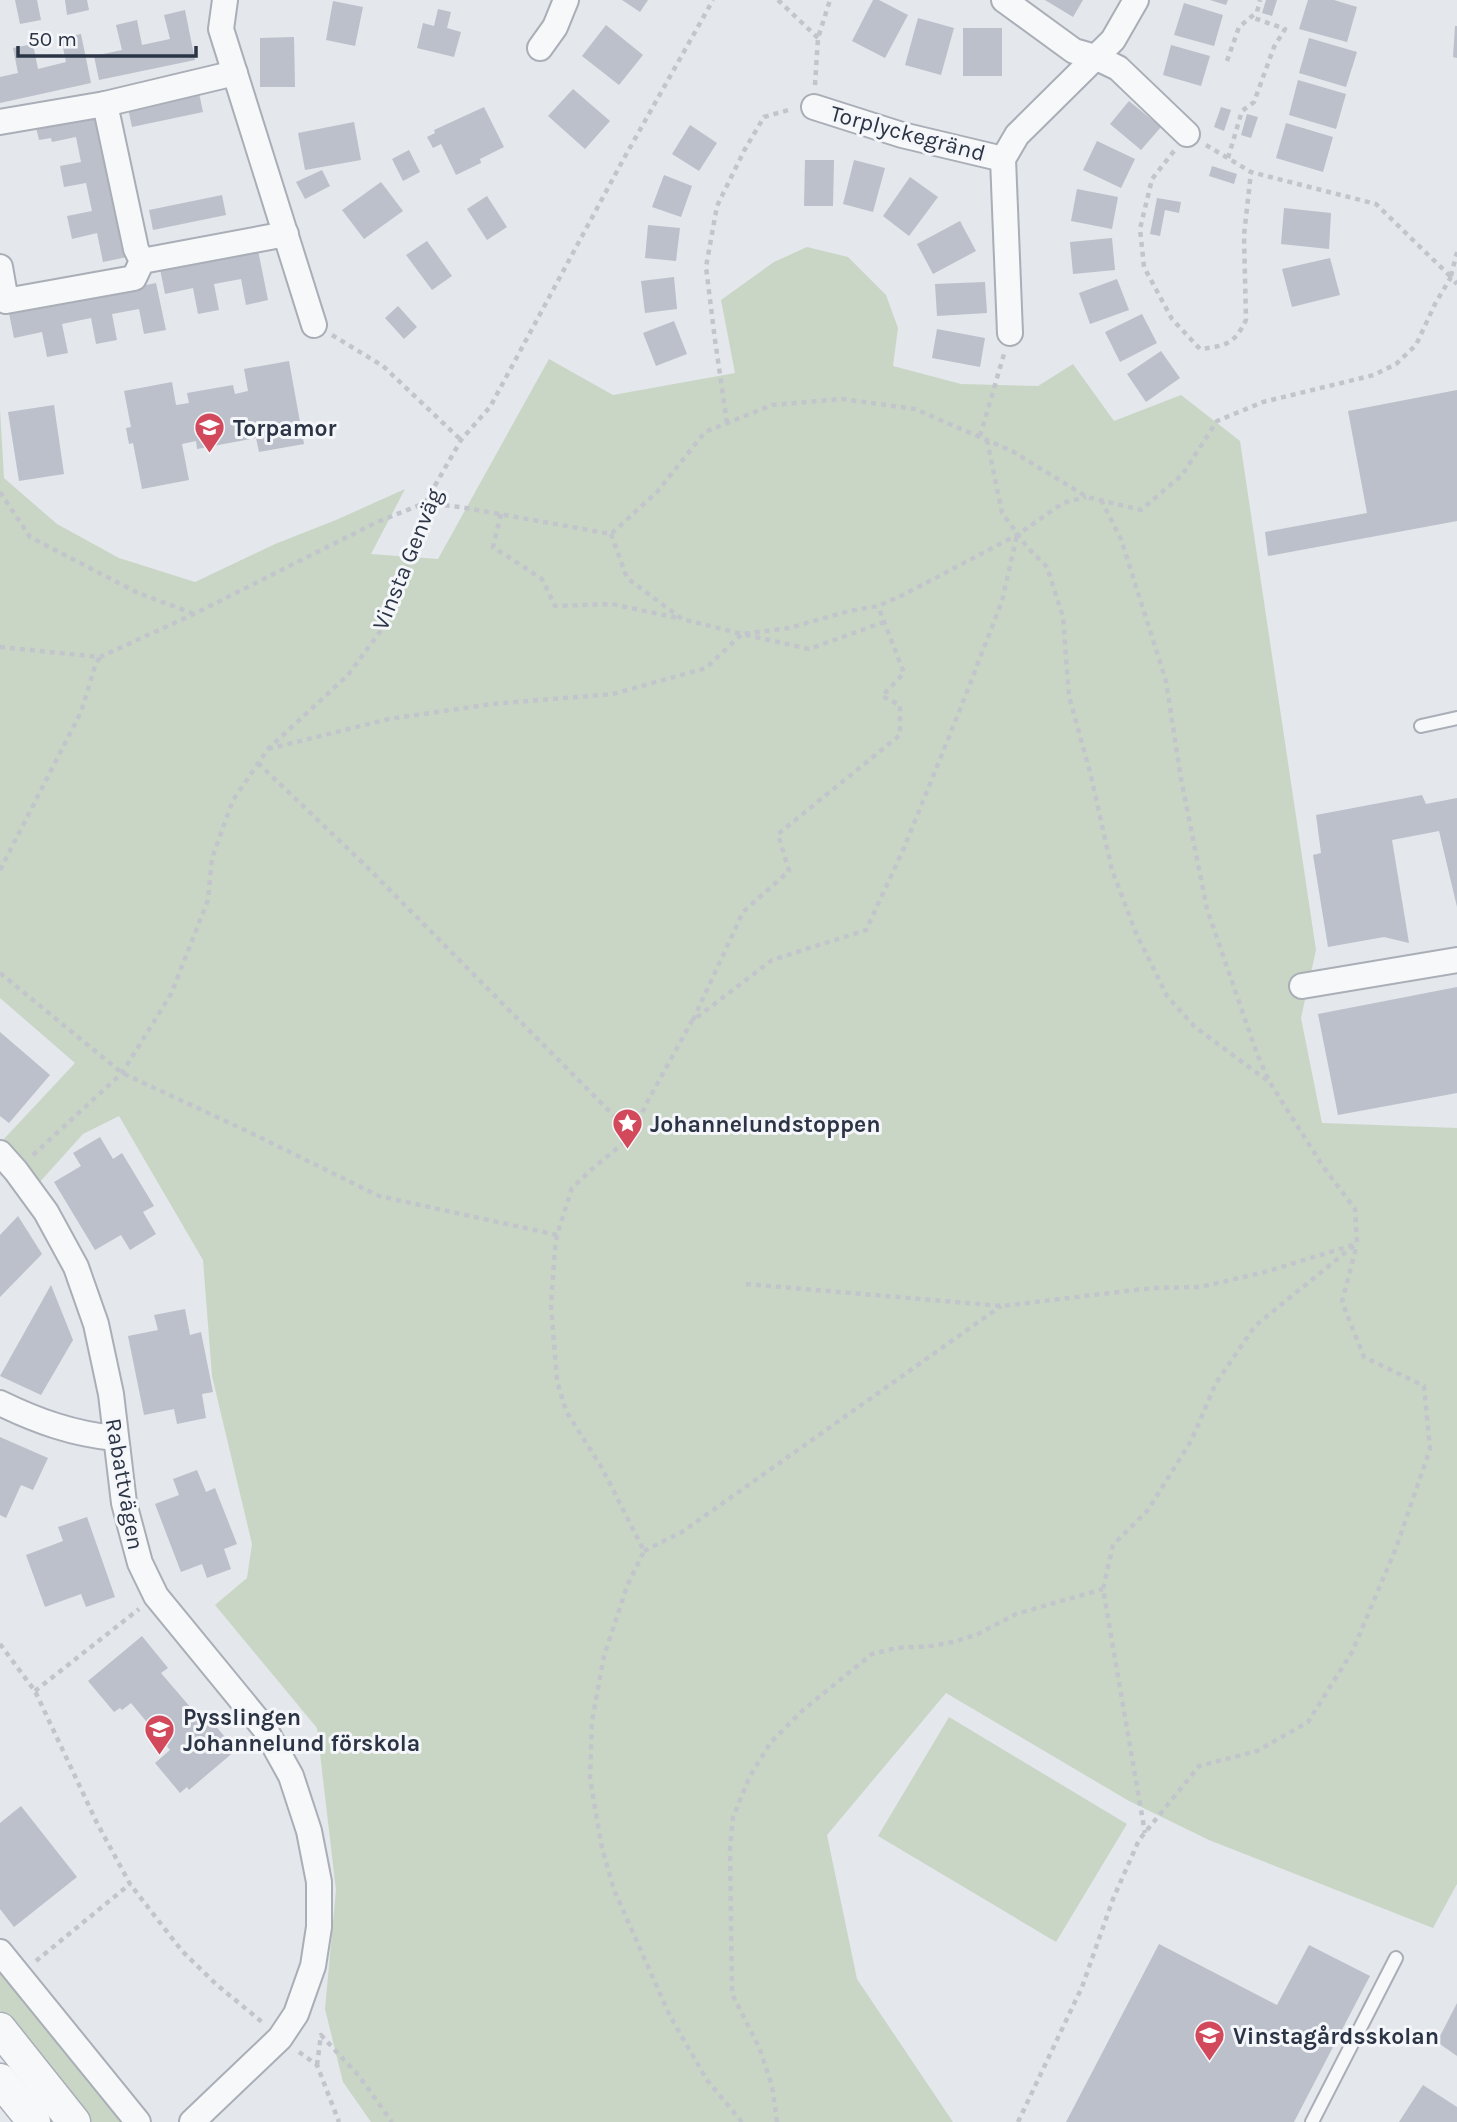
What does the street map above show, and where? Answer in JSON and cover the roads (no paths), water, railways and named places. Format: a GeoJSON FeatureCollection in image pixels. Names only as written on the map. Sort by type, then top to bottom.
{"type":"FeatureCollection","features":[{"type":"Feature","properties":{"kind":"street"},"geometry":{"type":"LineString","coordinates":[[225,0],[221,29],[314,325]]}},
{"type":"Feature","properties":{"kind":"street"},"geometry":{"type":"LineString","coordinates":[[540,48],[555,27],[566,0]]}},
{"type":"Feature","properties":{"kind":"street"},"geometry":{"type":"LineString","coordinates":[[1004,0],[1074,51],[1118,68],[1187,134]]}},
{"type":"Feature","properties":{"kind":"street","name":"Torplyckegränd"},"geometry":{"type":"LineString","coordinates":[[1010,334],[1003,159],[1017,135],[1113,40],[1136,0]]}},
{"type":"Feature","properties":{"kind":"street"},"geometry":{"type":"LineString","coordinates":[[0,122],[105,104],[235,73]]}},
{"type":"Feature","properties":{"kind":"street"},"geometry":{"type":"LineString","coordinates":[[105,104],[136,249],[142,261]]}},
{"type":"Feature","properties":{"kind":"street","name":"Torplyckegränd"},"geometry":{"type":"LineString","coordinates":[[814,107],[902,135],[1003,159]]}},
{"type":"Feature","properties":{"kind":"street"},"geometry":{"type":"LineString","coordinates":[[142,261],[286,234]]}},
{"type":"Feature","properties":{"kind":"street"},"geometry":{"type":"LineString","coordinates":[[0,267],[6,301],[134,278],[142,261]]}},
{"type":"Feature","properties":{"kind":"street"},"geometry":{"type":"LineString","coordinates":[[1302,986],[1457,960]]}},
{"type":"Feature","properties":{"kind":"street","name":"Rabattvägen"},"geometry":{"type":"LineString","coordinates":[[8,1162],[46,1212],[76,1267],[96,1324],[111,1394],[124,1503],[140,1563],[156,1596],[265,1729],[291,1776],[309,1831],[319,1882],[319,1927],[313,1966],[296,2014],[280,2038],[192,2122]]}},
{"type":"Feature","properties":{"kind":"street"},"geometry":{"type":"LineString","coordinates":[[0,1403],[28,1417],[65,1430],[115,1438]]}},
{"type":"Feature","properties":{"kind":"street"},"geometry":{"type":"LineString","coordinates":[[0,1952],[138,2122]]}},
{"type":"Feature","properties":{"kind":"street"},"geometry":{"type":"LineString","coordinates":[[0,2029],[74,2122]]}},
{"type":"Feature","properties":{"kind":"street"},"geometry":{"type":"LineString","coordinates":[[0,2080],[34,2122]]}},
{"type":"Feature","properties":{"kind":"lane"},"geometry":{"type":"LineString","coordinates":[[1421,726],[1457,718]]}},
{"type":"Feature","properties":{"kind":"lane"},"geometry":{"type":"LineString","coordinates":[[1312,2122],[1396,1958]]}},
{"type":"Feature","properties":{"kind":"place","name":"Torpamor"},"geometry":{"type":"Point","coordinates":[210,455]}},
{"type":"Feature","properties":{"kind":"place","name":"Johannelundstoppen"},"geometry":{"type":"Point","coordinates":[627,1151]}},
{"type":"Feature","properties":{"kind":"place","name":"Pysslingen Johannelund förskola"},"geometry":{"type":"Point","coordinates":[160,1757]}},
{"type":"Feature","properties":{"kind":"place","name":"Vinstagårdsskolan"},"geometry":{"type":"Point","coordinates":[1210,2063]}}]}
